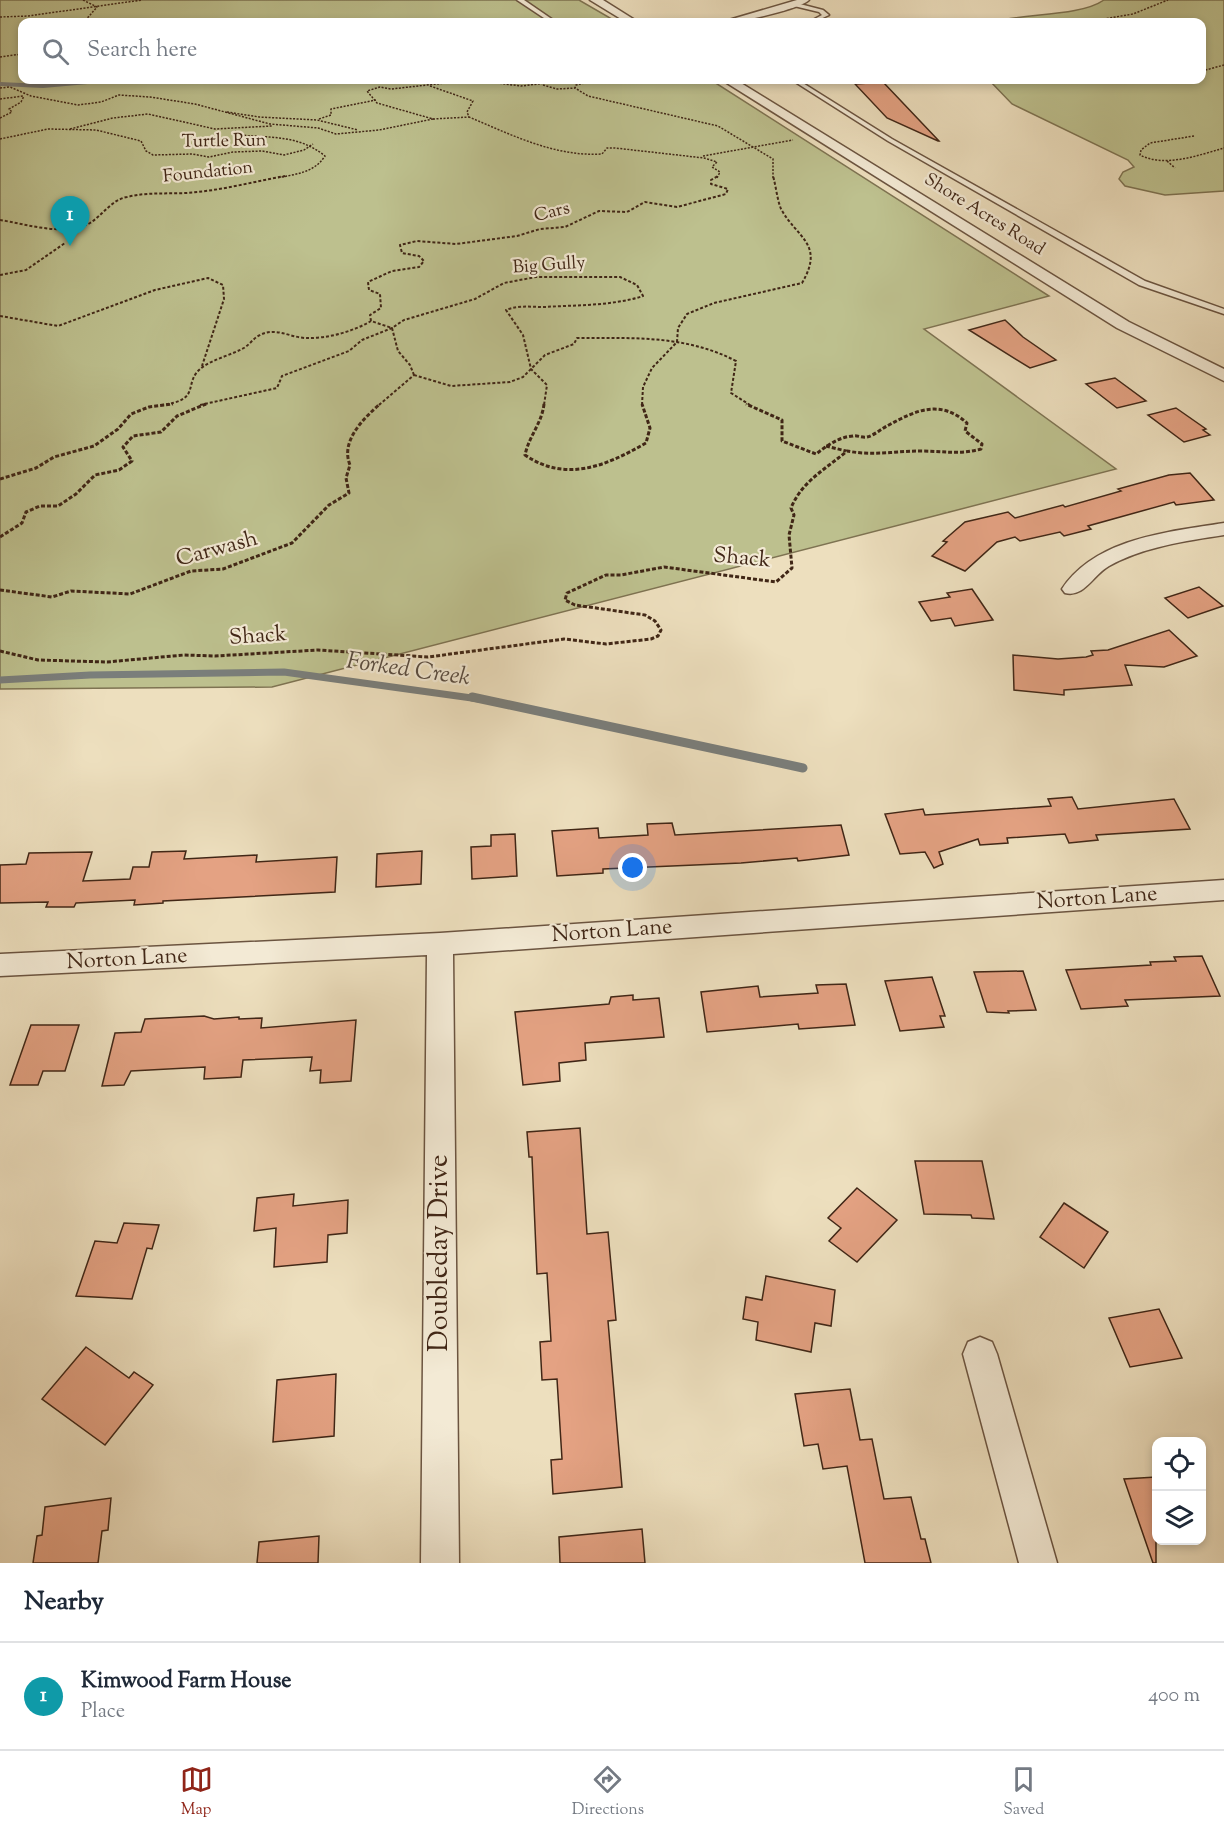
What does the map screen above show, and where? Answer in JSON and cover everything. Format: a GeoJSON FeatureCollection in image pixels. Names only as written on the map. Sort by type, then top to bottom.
{"type":"FeatureCollection","features":[{"type":"Feature","properties":{"kind":"street"},"geometry":{"type":"LineString","coordinates":[[595,0],[626,18]]}},
{"type":"Feature","properties":{"kind":"street"},"geometry":{"type":"LineString","coordinates":[[742,18],[800,2]]}},
{"type":"Feature","properties":{"kind":"street"},"geometry":{"type":"LineString","coordinates":[[771,18],[795,10],[800,2]]}},
{"type":"Feature","properties":{"kind":"street","name":"Shore Acres Road"},"geometry":{"type":"LineString","coordinates":[[735,84],[1123,325],[1224,376]]}},
{"type":"Feature","properties":{"kind":"street"},"geometry":{"type":"LineString","coordinates":[[1072,589],[1085,573],[1114,555],[1189,534],[1224,529]]}},
{"type":"Feature","properties":{"kind":"street","name":"Norton Lane"},"geometry":{"type":"LineString","coordinates":[[0,965],[440,944],[1224,890]]}},
{"type":"Feature","properties":{"kind":"street","name":"Doubleday Drive"},"geometry":{"type":"LineString","coordinates":[[440,944],[440,1563]]}},
{"type":"Feature","properties":{"kind":"street"},"geometry":{"type":"LineString","coordinates":[[980,1354],[1038,1563]]}},
{"type":"Feature","properties":{"kind":"lane"},"geometry":{"type":"LineString","coordinates":[[520,0],[547,18]]}},
{"type":"Feature","properties":{"kind":"lane"},"geometry":{"type":"LineString","coordinates":[[800,2],[826,15],[820,18]]}},
{"type":"Feature","properties":{"kind":"lane"},"geometry":{"type":"LineString","coordinates":[[801,84],[890,140],[1142,283],[1224,312]]}},
{"type":"Feature","properties":{"kind":"path"},"geometry":{"type":"LineString","coordinates":[[82,0],[97,7]]}},
{"type":"Feature","properties":{"kind":"path"},"geometry":{"type":"LineString","coordinates":[[0,17],[28,16],[142,0]]}},
{"type":"Feature","properties":{"kind":"path"},"geometry":{"type":"LineString","coordinates":[[1110,18],[1133,14],[1168,0]]}},
{"type":"Feature","properties":{"kind":"path"},"geometry":{"type":"LineString","coordinates":[[86,18],[97,7]]}},
{"type":"Feature","properties":{"kind":"path"},"geometry":{"type":"LineString","coordinates":[[0,57],[18,55]]}},
{"type":"Feature","properties":{"kind":"path"},"geometry":{"type":"LineString","coordinates":[[1206,70],[1224,65]]}},
{"type":"Feature","properties":{"kind":"path"},"geometry":{"type":"LineString","coordinates":[[433,119],[377,103],[367,92],[380,87],[391,89],[444,84]]}},
{"type":"Feature","properties":{"kind":"path"},"geometry":{"type":"LineString","coordinates":[[505,84],[521,86],[548,84]]}},
{"type":"Feature","properties":{"kind":"path"},"geometry":{"type":"LineString","coordinates":[[575,88],[576,85],[580,84]]}},
{"type":"Feature","properties":{"kind":"path"},"geometry":{"type":"LineString","coordinates":[[542,85],[557,89],[575,88],[588,96],[718,126],[773,159],[772,172],[781,208],[810,246],[809,271],[802,283],[714,303],[687,314],[678,328],[677,342]]}},
{"type":"Feature","properties":{"kind":"path"},"geometry":{"type":"LineString","coordinates":[[430,86],[473,101],[466,112],[469,117]]}},
{"type":"Feature","properties":{"kind":"path"},"geometry":{"type":"LineString","coordinates":[[0,88],[10,87],[31,96]]}},
{"type":"Feature","properties":{"kind":"path"},"geometry":{"type":"LineString","coordinates":[[0,99],[31,96],[78,105],[101,102],[119,95],[131,96],[195,104],[277,125],[318,128],[336,134],[433,119],[469,117],[545,147],[587,157],[602,154],[607,148],[624,146],[664,154],[703,156],[818,135]]}},
{"type":"Feature","properties":{"kind":"path"},"geometry":{"type":"LineString","coordinates":[[0,118],[12,112],[9,109],[21,102],[24,96]]}},
{"type":"Feature","properties":{"kind":"path"},"geometry":{"type":"LineString","coordinates":[[317,120],[331,115],[331,109],[376,100]]}},
{"type":"Feature","properties":{"kind":"path"},"geometry":{"type":"LineString","coordinates":[[219,112],[258,117],[317,120],[365,131]]}},
{"type":"Feature","properties":{"kind":"path"},"geometry":{"type":"LineString","coordinates":[[67,130],[86,124],[155,114],[206,128],[235,131],[277,125]]}},
{"type":"Feature","properties":{"kind":"path","name":"Turtle Run"},"geometry":{"type":"LineString","coordinates":[[0,139],[35,130],[96,130],[120,134],[141,141],[146,151],[153,155],[192,154],[209,157],[233,152],[262,151],[284,155],[304,150],[313,144]]}},
{"type":"Feature","properties":{"kind":"path","name":"Foundation"},"geometry":{"type":"LineString","coordinates":[[0,220],[57,229],[78,226],[90,223],[114,202],[124,197],[153,192],[185,193],[302,173],[319,165],[325,156],[313,144],[300,140],[240,135],[235,131]]}},
{"type":"Feature","properties":{"kind":"path"},"geometry":{"type":"LineString","coordinates":[[1194,136],[1150,143],[1141,150],[1142,157],[1166,160],[1224,148]]}},
{"type":"Feature","properties":{"kind":"path","name":"Cars"},"geometry":{"type":"LineString","coordinates":[[371,321],[370,315],[381,308],[381,299],[380,294],[369,290],[368,282],[392,270],[419,267],[424,261],[419,256],[402,253],[400,245],[417,241],[456,244],[517,236],[540,229],[565,227],[599,211],[627,212],[645,202],[677,207],[726,194],[728,189],[711,184],[711,180],[720,172],[712,166],[717,162],[703,156]]}},
{"type":"Feature","properties":{"kind":"path"},"geometry":{"type":"LineString","coordinates":[[1166,160],[1175,168]]}},
{"type":"Feature","properties":{"kind":"path"},"geometry":{"type":"LineString","coordinates":[[0,275],[26,270],[65,243]]}},
{"type":"Feature","properties":{"kind":"path","name":"Big Gully"},"geometry":{"type":"LineString","coordinates":[[0,537],[22,523],[26,512],[40,506],[58,506],[95,475],[119,470],[132,461],[123,447],[134,436],[161,432],[177,416],[201,405],[278,388],[282,376],[349,351],[362,340],[392,328],[404,320],[475,299],[504,283],[536,277],[620,277],[637,285],[643,296],[627,301],[541,308],[517,306],[506,310],[523,335],[531,369],[547,385],[543,415],[528,440],[525,455],[534,463],[556,471],[602,465],[646,443],[650,428],[642,408],[643,387],[652,368],[677,342]]}},
{"type":"Feature","properties":{"kind":"path"},"geometry":{"type":"LineString","coordinates":[[0,316],[58,326],[155,290],[208,278],[224,285],[224,299],[202,367],[190,384],[190,393],[185,399],[173,404],[149,407],[131,414],[118,429],[94,446],[54,457],[36,468],[0,479]]}},
{"type":"Feature","properties":{"kind":"path"},"geometry":{"type":"LineString","coordinates":[[202,367],[245,348],[259,335],[278,331],[304,338],[337,334],[371,321],[392,328],[395,345],[399,353],[408,359],[414,375],[451,386],[470,383],[494,385],[523,377],[545,355],[574,344],[577,338],[609,340],[626,337],[677,342],[712,350],[736,360],[731,393],[744,403],[782,420],[782,441],[816,454],[826,446],[837,438],[854,434],[867,438],[915,412],[939,408],[951,410],[961,416],[967,423],[965,431],[982,444],[981,449],[962,455],[921,451],[866,456],[826,446]]}},
{"type":"Feature","properties":{"kind":"path","name":"Carwash"},"geometry":{"type":"LineString","coordinates":[[0,590],[52,597],[71,591],[130,594],[191,571],[223,568],[281,549],[292,543],[329,505],[349,493],[346,478],[350,465],[348,462],[352,436],[362,420],[414,375]]}},
{"type":"Feature","properties":{"kind":"path","name":"Shack"},"geometry":{"type":"LineString","coordinates":[[0,651],[38,660],[107,662],[184,655],[215,656],[318,650],[380,656],[428,657],[564,639],[606,644],[651,639],[658,636],[661,630],[653,619],[628,611],[580,608],[565,600],[567,593],[606,575],[621,575],[664,567],[776,582],[792,568],[793,555],[788,536],[794,514],[791,508],[794,497],[811,477],[847,451]]}},
{"type":"Feature","properties":{"kind":"green space"},"geometry":{"type":"Polygon","coordinates":[[[0,0],[579,0],[610,18],[18,18],[18,84],[717,84],[1049,296],[924,329],[1116,469],[272,687],[0,689],[0,0]]]}},
{"type":"Feature","properties":{"kind":"green space"},"geometry":{"type":"Polygon","coordinates":[[[1104,0],[1224,0],[1224,191],[1165,195],[1125,186],[1119,179],[1123,172],[1134,167],[1128,160],[1012,104],[993,84],[1206,84],[1206,18],[1015,18],[1066,12],[1104,0]]]}},
{"type":"Feature","properties":{"kind":"building"},"geometry":{"type":"Polygon","coordinates":[[[855,84],[885,84],[939,141],[887,118],[855,84]]]}},
{"type":"Feature","properties":{"kind":"building"},"geometry":{"type":"Polygon","coordinates":[[[1005,320],[1023,337],[1056,360],[1030,368],[969,330],[1005,320]]]}},
{"type":"Feature","properties":{"kind":"building"},"geometry":{"type":"Polygon","coordinates":[[[1115,378],[1146,401],[1117,408],[1086,384],[1115,378]]]}},
{"type":"Feature","properties":{"kind":"building"},"geometry":{"type":"Polygon","coordinates":[[[1176,408],[1206,429],[1203,430],[1210,435],[1184,442],[1148,415],[1176,408]]]}},
{"type":"Feature","properties":{"kind":"building"},"geometry":{"type":"Polygon","coordinates":[[[1190,473],[1214,500],[1176,505],[1174,502],[1088,526],[1091,529],[1064,536],[1060,532],[1020,541],[1015,537],[997,542],[965,571],[932,556],[947,542],[943,541],[965,522],[1008,512],[1015,518],[1063,505],[1065,507],[1169,475],[1190,473]]]}},
{"type":"Feature","properties":{"kind":"building"},"geometry":{"type":"Polygon","coordinates":[[[1199,587],[1223,606],[1188,618],[1165,598],[1199,587]]]}},
{"type":"Feature","properties":{"kind":"building"},"geometry":{"type":"Polygon","coordinates":[[[972,589],[993,620],[955,626],[951,618],[931,621],[919,602],[950,597],[947,593],[972,589]]]}},
{"type":"Feature","properties":{"kind":"building"},"geometry":{"type":"Polygon","coordinates":[[[1169,630],[1197,656],[1164,667],[1125,665],[1132,685],[1064,690],[1064,695],[1014,690],[1013,655],[1058,659],[1086,657],[1093,655],[1091,651],[1108,650],[1169,630]]]}},
{"type":"Feature","properties":{"kind":"building"},"geometry":{"type":"Polygon","coordinates":[[[1072,797],[1078,809],[1174,799],[1190,829],[1096,835],[1098,840],[1069,843],[1065,834],[1007,838],[1008,843],[980,845],[978,839],[939,852],[943,864],[934,868],[925,852],[900,854],[885,814],[923,809],[925,815],[1051,806],[1048,799],[1072,797]]]}},
{"type":"Feature","properties":{"kind":"building"},"geometry":{"type":"Polygon","coordinates":[[[672,823],[675,835],[841,825],[849,855],[798,861],[797,858],[741,863],[603,869],[603,873],[557,876],[552,831],[598,828],[599,838],[648,835],[647,824],[672,823]]]}},
{"type":"Feature","properties":{"kind":"building"},"geometry":{"type":"Polygon","coordinates":[[[515,834],[517,876],[472,879],[471,847],[491,846],[491,835],[515,834]]]}},
{"type":"Feature","properties":{"kind":"building"},"geometry":{"type":"Polygon","coordinates":[[[186,851],[184,859],[257,855],[256,862],[337,857],[335,892],[163,901],[163,903],[134,905],[135,900],[76,903],[74,907],[46,907],[48,902],[0,903],[0,865],[26,864],[29,853],[92,852],[83,881],[130,879],[133,867],[149,867],[152,852],[186,851]]]}},
{"type":"Feature","properties":{"kind":"building"},"geometry":{"type":"Polygon","coordinates":[[[422,851],[421,884],[376,887],[377,854],[422,851]]]}},
{"type":"Feature","properties":{"kind":"building"},"geometry":{"type":"Polygon","coordinates":[[[1202,956],[1220,996],[1125,1000],[1128,1006],[1081,1009],[1066,970],[1151,965],[1150,962],[1176,961],[1174,957],[1202,956]]]}},
{"type":"Feature","properties":{"kind":"building"},"geometry":{"type":"Polygon","coordinates":[[[1023,971],[1036,1010],[1008,1011],[1009,1013],[987,1012],[974,972],[1023,971]]]}},
{"type":"Feature","properties":{"kind":"building"},"geometry":{"type":"Polygon","coordinates":[[[932,977],[945,1016],[940,1016],[944,1027],[900,1031],[885,981],[932,977]]]}},
{"type":"Feature","properties":{"kind":"building"},"geometry":{"type":"Polygon","coordinates":[[[846,984],[855,1025],[799,1029],[798,1024],[707,1032],[701,992],[758,986],[760,997],[818,993],[816,985],[846,984]]]}},
{"type":"Feature","properties":{"kind":"building"},"geometry":{"type":"Polygon","coordinates":[[[633,995],[633,1000],[659,998],[664,1037],[585,1043],[586,1060],[559,1063],[560,1081],[523,1085],[515,1012],[609,1004],[611,997],[633,995]]]}},
{"type":"Feature","properties":{"kind":"building"},"geometry":{"type":"Polygon","coordinates":[[[204,1016],[214,1019],[262,1018],[261,1028],[356,1020],[351,1081],[320,1083],[321,1070],[310,1071],[312,1057],[243,1060],[241,1077],[204,1079],[205,1067],[131,1071],[124,1085],[102,1086],[115,1033],[141,1032],[145,1019],[204,1016]]]}},
{"type":"Feature","properties":{"kind":"building"},"geometry":{"type":"Polygon","coordinates":[[[31,1025],[79,1025],[65,1071],[43,1071],[38,1085],[10,1085],[31,1025]]]}},
{"type":"Feature","properties":{"kind":"building"},"geometry":{"type":"Polygon","coordinates":[[[580,1128],[587,1234],[608,1232],[616,1320],[608,1321],[622,1487],[553,1494],[551,1460],[562,1459],[557,1379],[542,1380],[540,1342],[551,1341],[547,1273],[537,1274],[532,1157],[529,1157],[527,1132],[580,1128]]]}},
{"type":"Feature","properties":{"kind":"building"},"geometry":{"type":"Polygon","coordinates":[[[915,1161],[982,1161],[994,1219],[972,1218],[971,1215],[924,1214],[915,1161]]]}},
{"type":"Feature","properties":{"kind":"building"},"geometry":{"type":"Polygon","coordinates":[[[857,1188],[897,1220],[857,1262],[829,1241],[841,1228],[828,1218],[857,1188]]]}},
{"type":"Feature","properties":{"kind":"building"},"geometry":{"type":"Polygon","coordinates":[[[294,1194],[293,1206],[348,1200],[347,1233],[328,1235],[327,1262],[274,1267],[276,1228],[254,1231],[257,1198],[294,1194]]]}},
{"type":"Feature","properties":{"kind":"building"},"geometry":{"type":"Polygon","coordinates":[[[1064,1203],[1108,1232],[1084,1268],[1040,1237],[1064,1203]]]}},
{"type":"Feature","properties":{"kind":"building"},"geometry":{"type":"Polygon","coordinates":[[[124,1223],[159,1225],[152,1249],[147,1248],[132,1299],[76,1296],[95,1241],[117,1243],[124,1223]]]}},
{"type":"Feature","properties":{"kind":"building"},"geometry":{"type":"Polygon","coordinates":[[[766,1276],[835,1290],[831,1326],[815,1323],[811,1352],[756,1340],[758,1322],[743,1319],[746,1297],[762,1300],[766,1276]]]}},
{"type":"Feature","properties":{"kind":"building"},"geometry":{"type":"Polygon","coordinates":[[[1159,1309],[1182,1358],[1130,1367],[1109,1318],[1159,1309]]]}},
{"type":"Feature","properties":{"kind":"building"},"geometry":{"type":"Polygon","coordinates":[[[86,1347],[129,1378],[134,1372],[153,1385],[105,1445],[42,1399],[86,1347]]]}},
{"type":"Feature","properties":{"kind":"building"},"geometry":{"type":"Polygon","coordinates":[[[336,1374],[334,1436],[273,1442],[277,1380],[336,1374]]]}},
{"type":"Feature","properties":{"kind":"building"},"geometry":{"type":"Polygon","coordinates":[[[850,1389],[860,1440],[872,1439],[884,1499],[911,1497],[921,1539],[925,1539],[931,1563],[865,1563],[847,1466],[823,1469],[818,1444],[804,1446],[795,1394],[850,1389]]]}},
{"type":"Feature","properties":{"kind":"building"},"geometry":{"type":"Polygon","coordinates":[[[1152,1477],[1152,1545],[1156,1545],[1156,1563],[1153,1563],[1124,1479],[1152,1477]]]}},
{"type":"Feature","properties":{"kind":"building"},"geometry":{"type":"Polygon","coordinates":[[[111,1498],[108,1530],[102,1531],[98,1563],[33,1563],[37,1536],[42,1535],[45,1507],[111,1498]]]}},
{"type":"Feature","properties":{"kind":"building"},"geometry":{"type":"Polygon","coordinates":[[[642,1529],[645,1563],[560,1563],[559,1537],[642,1529]]]}},
{"type":"Feature","properties":{"kind":"building"},"geometry":{"type":"Polygon","coordinates":[[[319,1536],[318,1563],[257,1563],[259,1542],[319,1536]]]}},
{"type":"Feature","properties":{"kind":"waterway"},"geometry":{"type":"LineString","coordinates":[[0,84],[43,86],[65,84]]}},
{"type":"Feature","properties":{"kind":"waterway","name":"Forked Creek"},"geometry":{"type":"LineString","coordinates":[[0,680],[90,675],[284,672],[479,699]]}},
{"type":"Feature","properties":{"kind":"waterway","name":"Forked Creek"},"geometry":{"type":"LineString","coordinates":[[472,697],[803,768]]}},
{"type":"Feature","properties":{"kind":"place","name":"Kimwood Farm House"},"geometry":{"type":"Point","coordinates":[70,246]}}]}
